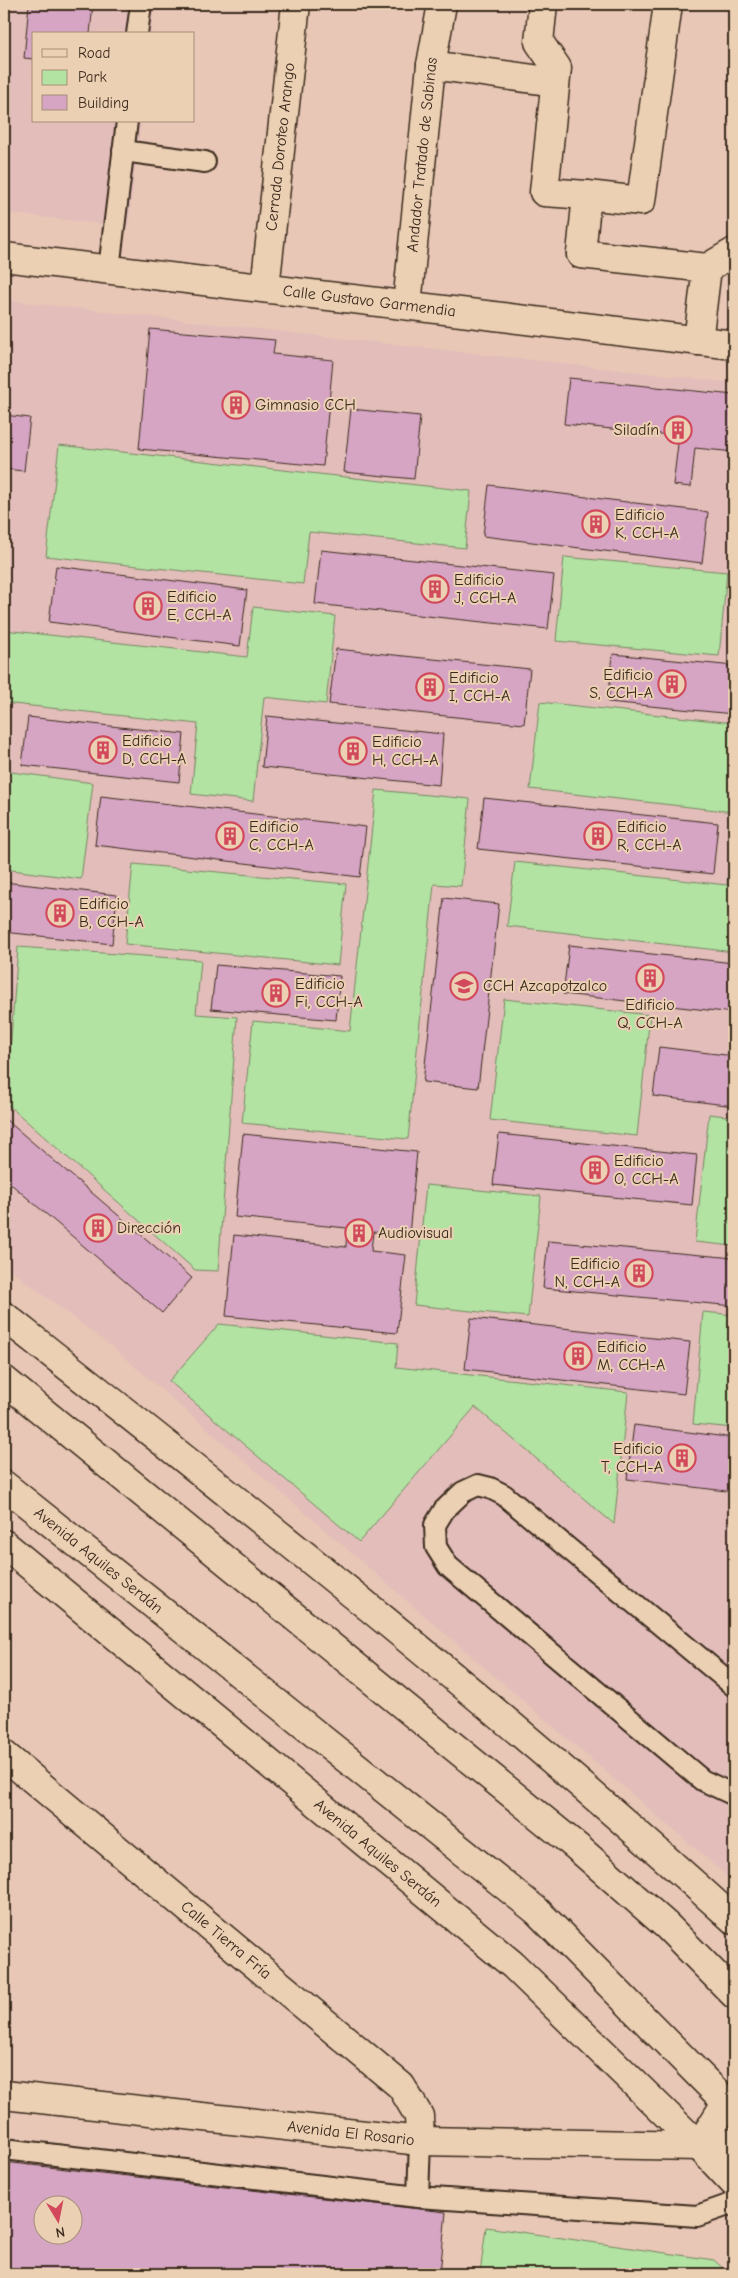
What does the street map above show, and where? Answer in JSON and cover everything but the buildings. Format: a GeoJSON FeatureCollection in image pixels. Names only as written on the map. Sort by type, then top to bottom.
{"type":"FeatureCollection","features":[{"type":"Feature","properties":{"kind":"street","name":"Cerrada Doroteo Arango"},"geometry":{"type":"LineString","coordinates":[[265,288],[296,4]]}},
{"type":"Feature","properties":{"kind":"street","name":"Andador Tratado de Sabinas"},"geometry":{"type":"LineString","coordinates":[[407,305],[431,66],[442,4]]}},
{"type":"Feature","properties":{"kind":"street"},"geometry":{"type":"LineString","coordinates":[[543,4],[539,42],[557,68],[544,192],[641,201],[668,4]]}},
{"type":"Feature","properties":{"kind":"street"},"geometry":{"type":"LineString","coordinates":[[431,66],[556,82]]}},
{"type":"Feature","properties":{"kind":"street"},"geometry":{"type":"LineString","coordinates":[[587,195],[581,254],[707,268],[734,252]]}},
{"type":"Feature","properties":{"kind":"street","name":"Calle Gustavo Garmendia"},"geometry":{"type":"LineString","coordinates":[[4,257],[734,345]]}},
{"type":"Feature","properties":{"kind":"street"},"geometry":{"type":"LineString","coordinates":[[698,341],[707,268]]}},
{"type":"Feature","properties":{"kind":"street"},"geometry":{"type":"LineString","coordinates":[[4,1316],[319,1565],[624,1820],[734,1920]]}},
{"type":"Feature","properties":{"kind":"street"},"geometry":{"type":"LineString","coordinates":[[4,1380],[576,1847],[667,1926],[734,1994]]}},
{"type":"Feature","properties":{"kind":"street","name":"Avenida Aquiles Serdán"},"geometry":{"type":"LineString","coordinates":[[4,1485],[537,1911],[732,2104]]}},
{"type":"Feature","properties":{"kind":"street","name":"Avenida Aquiles Serdán"},"geometry":{"type":"LineString","coordinates":[[4,1544],[513,1965],[699,2146],[734,2183]]}},
{"type":"Feature","properties":{"kind":"street","name":"Calle Tierra Fría"},"geometry":{"type":"LineString","coordinates":[[4,1755],[401,2086],[419,2116],[420,2141]]}},
{"type":"Feature","properties":{"kind":"street","name":"Avenida El Rosario"},"geometry":{"type":"LineString","coordinates":[[4,2096],[420,2141],[699,2146],[734,2142]]}},
{"type":"Feature","properties":{"kind":"street"},"geometry":{"type":"LineString","coordinates":[[699,2146],[732,2104]]}},
{"type":"Feature","properties":{"kind":"lane"},"geometry":{"type":"LineString","coordinates":[[137,32],[141,4]]}},
{"type":"Feature","properties":{"kind":"lane"},"geometry":{"type":"LineString","coordinates":[[109,269],[127,122]]}},
{"type":"Feature","properties":{"kind":"lane"},"geometry":{"type":"LineString","coordinates":[[123,151],[205,162]]}},
{"type":"Feature","properties":{"kind":"lane"},"geometry":{"type":"LineString","coordinates":[[734,1686],[504,1495],[490,1488],[478,1485],[463,1492],[444,1510],[435,1525],[436,1547],[448,1566],[702,1780],[734,1795]]}},
{"type":"Feature","properties":{"kind":"lane"},"geometry":{"type":"LineString","coordinates":[[418,2198],[420,2141]]}},
{"type":"Feature","properties":{"kind":"lane"},"geometry":{"type":"LineString","coordinates":[[4,2149],[418,2198],[697,2216],[734,2204]]}},
{"type":"Feature","properties":{"kind":"shaded area"},"geometry":{"type":"Polygon","coordinates":[[[4,4],[154,4],[151,32],[32,32],[32,122],[141,122],[128,227],[4,213],[4,4]]]}},
{"type":"Feature","properties":{"kind":"shaded area"},"geometry":{"type":"Polygon","coordinates":[[[4,300],[734,383],[734,1882],[112,1347],[4,1265],[4,300]]]}},
{"type":"Feature","properties":{"kind":"green space"},"geometry":{"type":"Polygon","coordinates":[[[59,445],[471,491],[465,548],[309,532],[303,584],[46,556],[59,445]]]}},
{"type":"Feature","properties":{"kind":"green space"},"geometry":{"type":"Polygon","coordinates":[[[564,557],[727,572],[719,656],[556,641],[564,557]]]}},
{"type":"Feature","properties":{"kind":"green space"},"geometry":{"type":"Polygon","coordinates":[[[253,607],[335,616],[326,704],[264,697],[253,801],[191,794],[198,724],[4,703],[4,630],[247,657],[253,607]]]}},
{"type":"Feature","properties":{"kind":"green space"},"geometry":{"type":"Polygon","coordinates":[[[540,702],[734,723],[734,812],[530,789],[540,702]]]}},
{"type":"Feature","properties":{"kind":"green space"},"geometry":{"type":"Polygon","coordinates":[[[4,771],[93,783],[81,879],[4,869],[4,771]]]}},
{"type":"Feature","properties":{"kind":"green space"},"geometry":{"type":"Polygon","coordinates":[[[376,790],[470,799],[461,886],[434,884],[408,1139],[242,1123],[253,1021],[350,1031],[376,790]]]}},
{"type":"Feature","properties":{"kind":"green space"},"geometry":{"type":"Polygon","coordinates":[[[734,823],[734,952],[507,926],[515,862],[727,885],[734,823]]]}},
{"type":"Feature","properties":{"kind":"green space"},"geometry":{"type":"Polygon","coordinates":[[[133,864],[346,884],[338,965],[125,944],[133,864]]]}},
{"type":"Feature","properties":{"kind":"green space"},"geometry":{"type":"Polygon","coordinates":[[[18,947],[201,960],[196,1014],[237,1017],[218,1271],[195,1270],[6,1103],[18,947]]]}},
{"type":"Feature","properties":{"kind":"green space"},"geometry":{"type":"Polygon","coordinates":[[[504,999],[650,1015],[637,1136],[490,1120],[504,999]]]}},
{"type":"Feature","properties":{"kind":"green space"},"geometry":{"type":"Polygon","coordinates":[[[709,1114],[734,1117],[734,1246],[695,1242],[709,1114]]]}},
{"type":"Feature","properties":{"kind":"green space"},"geometry":{"type":"Polygon","coordinates":[[[426,1185],[541,1196],[528,1317],[414,1305],[426,1185]]]}},
{"type":"Feature","properties":{"kind":"green space"},"geometry":{"type":"Polygon","coordinates":[[[703,1312],[734,1315],[734,1428],[693,1424],[703,1312]]]}},
{"type":"Feature","properties":{"kind":"green space"},"geometry":{"type":"Polygon","coordinates":[[[219,1324],[398,1343],[396,1367],[628,1392],[614,1524],[475,1407],[359,1542],[169,1381],[219,1324]]]}},
{"type":"Feature","properties":{"kind":"green space"},"geometry":{"type":"Polygon","coordinates":[[[486,2227],[714,2260],[729,2274],[480,2274],[486,2227]]]}},
{"type":"Feature","properties":{"kind":"place","name":"Gimnasio CCH"},"geometry":{"type":"Point","coordinates":[236,405]}},
{"type":"Feature","properties":{"kind":"place","name":"Siladín"},"geometry":{"type":"Point","coordinates":[678,430]}},
{"type":"Feature","properties":{"kind":"place","name":"Edificio K, CCH-A"},"geometry":{"type":"Point","coordinates":[596,524]}},
{"type":"Feature","properties":{"kind":"place","name":"Edificio J, CCH-A"},"geometry":{"type":"Point","coordinates":[435,589]}},
{"type":"Feature","properties":{"kind":"place","name":"Edificio E, CCH-A"},"geometry":{"type":"Point","coordinates":[148,606]}},
{"type":"Feature","properties":{"kind":"place","name":"Edificio S, CCH-A"},"geometry":{"type":"Point","coordinates":[672,684]}},
{"type":"Feature","properties":{"kind":"place","name":"Edificio I, CCH-A"},"geometry":{"type":"Point","coordinates":[430,687]}},
{"type":"Feature","properties":{"kind":"place","name":"Edificio D, CCH-A"},"geometry":{"type":"Point","coordinates":[103,750]}},
{"type":"Feature","properties":{"kind":"place","name":"Edificio H, CCH-A"},"geometry":{"type":"Point","coordinates":[353,751]}},
{"type":"Feature","properties":{"kind":"place","name":"Edificio C, CCH-A"},"geometry":{"type":"Point","coordinates":[230,836]}},
{"type":"Feature","properties":{"kind":"place","name":"Edificio R, CCH-A"},"geometry":{"type":"Point","coordinates":[598,836]}},
{"type":"Feature","properties":{"kind":"place","name":"Edificio B, CCH-A"},"geometry":{"type":"Point","coordinates":[60,913]}},
{"type":"Feature","properties":{"kind":"place","name":"Edificio Q, CCH-A"},"geometry":{"type":"Point","coordinates":[650,978]}},
{"type":"Feature","properties":{"kind":"place","name":"CCH Azcapotzalco"},"geometry":{"type":"Point","coordinates":[464,986]}},
{"type":"Feature","properties":{"kind":"place","name":"Edificio Fi, CCH-A"},"geometry":{"type":"Point","coordinates":[276,993]}},
{"type":"Feature","properties":{"kind":"place","name":"Edificio O, CCH-A"},"geometry":{"type":"Point","coordinates":[595,1170]}},
{"type":"Feature","properties":{"kind":"place","name":"Dirección"},"geometry":{"type":"Point","coordinates":[98,1228]}},
{"type":"Feature","properties":{"kind":"place","name":"Audiovisual"},"geometry":{"type":"Point","coordinates":[359,1233]}},
{"type":"Feature","properties":{"kind":"place","name":"Edificio N, CCH-A"},"geometry":{"type":"Point","coordinates":[639,1273]}},
{"type":"Feature","properties":{"kind":"place","name":"Edificio M, CCH-A"},"geometry":{"type":"Point","coordinates":[578,1356]}},
{"type":"Feature","properties":{"kind":"place","name":"Edificio T, CCH-A"},"geometry":{"type":"Point","coordinates":[682,1458]}}]}
